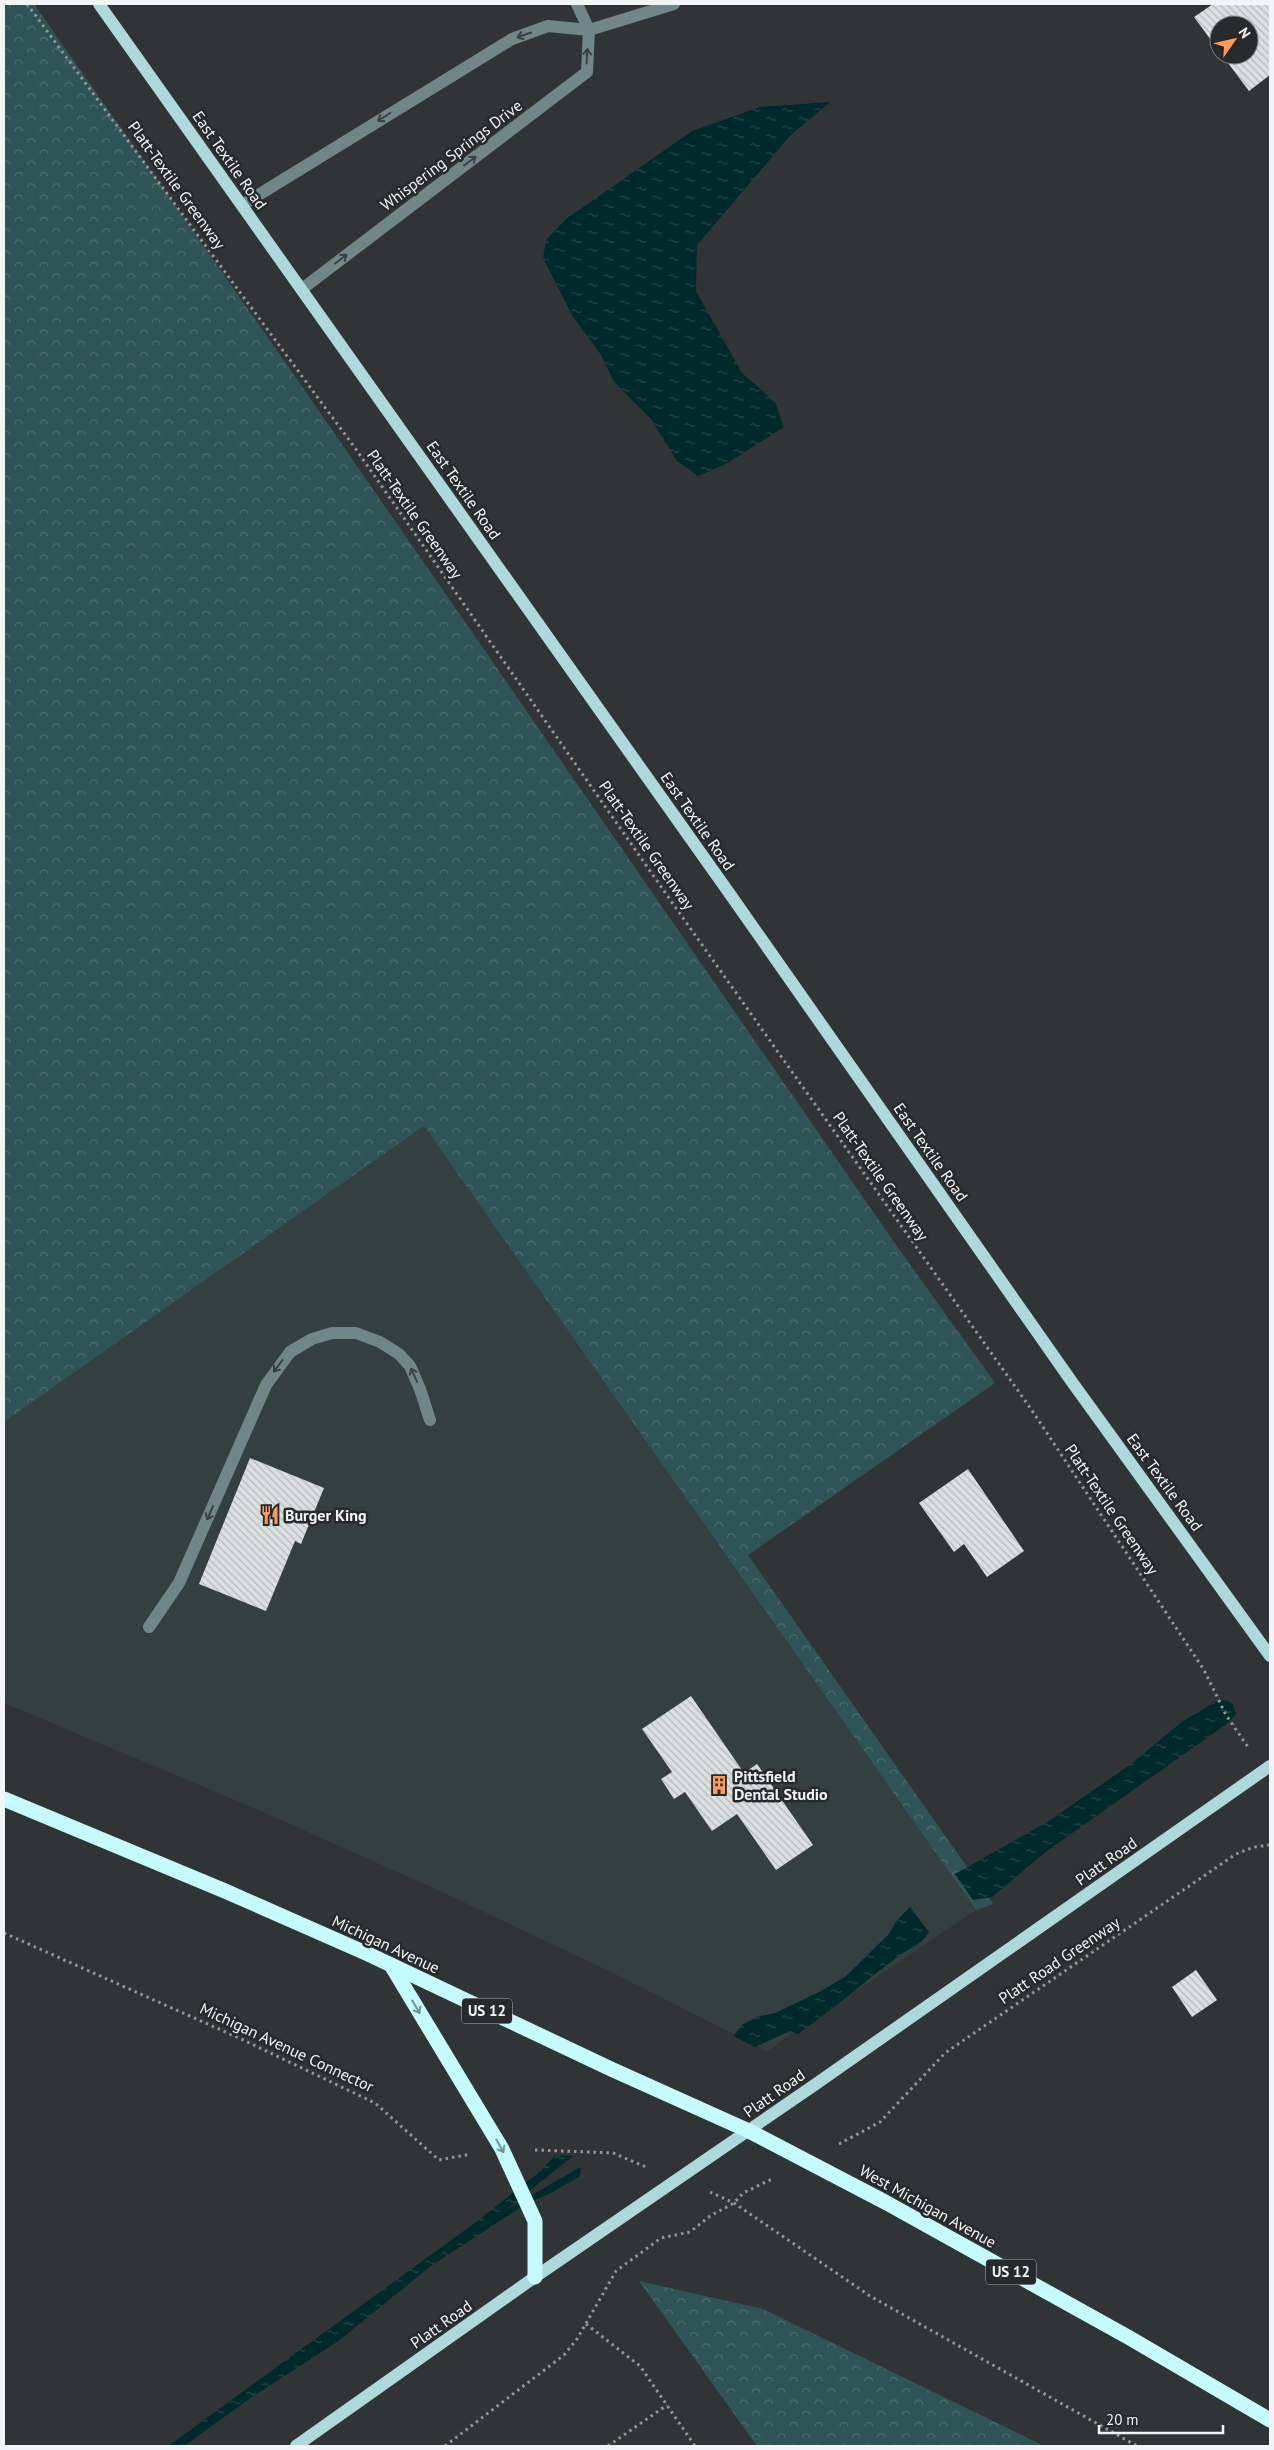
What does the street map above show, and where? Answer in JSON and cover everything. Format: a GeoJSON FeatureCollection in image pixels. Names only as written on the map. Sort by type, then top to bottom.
{"type":"FeatureCollection","features":[{"type":"Feature","properties":{"kind":"highway","name":"Michigan Avenue"},"geometry":{"type":"LineString","coordinates":[[4,1799],[225,1891],[391,1965],[611,2069],[749,2131]]}},
{"type":"Feature","properties":{"kind":"highway"},"geometry":{"type":"LineString","coordinates":[[391,1965],[502,2149],[535,2221],[535,2277]]}},
{"type":"Feature","properties":{"kind":"highway","name":"West Michigan Avenue"},"geometry":{"type":"LineString","coordinates":[[749,2131],[902,2211],[1128,2337],[1270,2420]]}},
{"type":"Feature","properties":{"kind":"main road","name":"East Textile Road"},"geometry":{"type":"LineString","coordinates":[[99,4],[1072,1382],[1270,1656]]}},
{"type":"Feature","properties":{"kind":"main road","name":"Platt Road"},"geometry":{"type":"LineString","coordinates":[[296,2446],[535,2277],[749,2131],[1270,1766]]}},
{"type":"Feature","properties":{"kind":"street"},"geometry":{"type":"LineString","coordinates":[[577,4],[589,30]]}},
{"type":"Feature","properties":{"kind":"street"},"geometry":{"type":"LineString","coordinates":[[242,205],[512,39],[548,26],[589,30],[674,4]]}},
{"type":"Feature","properties":{"kind":"street","name":"Whispering Springs Drive"},"geometry":{"type":"LineString","coordinates":[[302,289],[586,72],[589,30]]}},
{"type":"Feature","properties":{"kind":"street"},"geometry":{"type":"LineString","coordinates":[[149,1626],[179,1583],[266,1385],[290,1352],[312,1339],[332,1333],[356,1333],[380,1342],[399,1354],[410,1366],[430,1420]]}},
{"type":"Feature","properties":{"kind":"path","name":"Platt-Textile Greenway"},"geometry":{"type":"LineString","coordinates":[[27,4],[354,448],[636,852],[1030,1408],[1204,1670],[1226,1715]]}},
{"type":"Feature","properties":{"kind":"path","name":"Platt Road Greenway"},"geometry":{"type":"LineString","coordinates":[[880,2122],[945,2053],[1236,1854],[1254,1847],[1270,1845]]}},
{"type":"Feature","properties":{"kind":"path","name":"Michigan Avenue Connector"},"geometry":{"type":"LineString","coordinates":[[4,1933],[239,2038],[376,2103],[439,2160],[502,2149],[613,2153]]}},
{"type":"Feature","properties":{"kind":"path"},"geometry":{"type":"LineString","coordinates":[[445,2446],[564,2355],[586,2324],[616,2271],[661,2238],[690,2232],[710,2216],[734,2203],[743,2193]]}},
{"type":"Feature","properties":{"kind":"path"},"geometry":{"type":"LineString","coordinates":[[717,2195],[734,2203],[870,2296],[1137,2446]]}},
{"type":"Feature","properties":{"kind":"path"},"geometry":{"type":"LineString","coordinates":[[586,2324],[640,2366],[696,2446]]}},
{"type":"Feature","properties":{"kind":"path"},"geometry":{"type":"LineString","coordinates":[[608,2446],[667,2405]]}},
{"type":"Feature","properties":{"kind":"shaded area"},"geometry":{"type":"Polygon","coordinates":[[[424,1126],[976,1910],[767,2051],[609,1971],[442,1892],[254,1808],[4,1703],[4,1422],[424,1126]]]}},
{"type":"Feature","properties":{"kind":"green space"},"geometry":{"type":"Polygon","coordinates":[[[4,4],[34,4],[292,372],[896,1245],[995,1383],[748,1555],[993,1904],[976,1910],[424,1126],[4,1422],[4,4]]]}},
{"type":"Feature","properties":{"kind":"green space"},"geometry":{"type":"Polygon","coordinates":[[[639,2281],[763,2309],[1044,2446],[757,2446],[639,2281]]]}},
{"type":"Feature","properties":{"kind":"water"},"geometry":{"type":"Polygon","coordinates":[[[830,102],[791,135],[697,245],[696,291],[742,373],[775,402],[784,427],[726,464],[698,476],[677,461],[651,419],[614,382],[601,355],[573,317],[543,258],[546,240],[566,219],[692,131],[760,107],[830,102]]]}},
{"type":"Feature","properties":{"kind":"water"},"geometry":{"type":"Polygon","coordinates":[[[1226,1700],[1233,1704],[1236,1714],[1228,1723],[1047,1851],[992,1897],[973,1900],[955,1874],[1049,1821],[1131,1764],[1183,1721],[1215,1702],[1226,1700]]]}},
{"type":"Feature","properties":{"kind":"water"},"geometry":{"type":"Polygon","coordinates":[[[910,1907],[929,1932],[926,1936],[811,2025],[798,2034],[790,2031],[755,2047],[733,2036],[743,2024],[757,2017],[775,2013],[845,1977],[889,1934],[897,1920],[910,1907]]]}},
{"type":"Feature","properties":{"kind":"water"},"geometry":{"type":"Polygon","coordinates":[[[555,2155],[573,2156],[506,2210],[582,2166],[579,2177],[547,2195],[527,2203],[431,2266],[337,2342],[252,2397],[184,2446],[168,2446],[476,2222],[542,2170],[555,2155]]]}},
{"type":"Feature","properties":{"kind":"building"},"geometry":{"type":"Polygon","coordinates":[[[1213,4],[1270,4],[1270,75],[1249,91],[1230,65],[1259,65],[1259,15],[1209,15],[1209,37],[1194,17],[1213,4]]]}},
{"type":"Feature","properties":{"kind":"building","name":"Burger King"},"geometry":{"type":"Polygon","coordinates":[[[250,1458],[324,1488],[301,1544],[295,1541],[266,1611],[199,1584],[250,1458]]]}},
{"type":"Feature","properties":{"kind":"building"},"geometry":{"type":"Polygon","coordinates":[[[968,1469],[1024,1551],[987,1577],[964,1544],[954,1552],[919,1503],[968,1469]]]}},
{"type":"Feature","properties":{"kind":"building","name":"Pittsfield Dental Studio"},"geometry":{"type":"Polygon","coordinates":[[[691,1696],[744,1773],[757,1764],[813,1845],[776,1870],[737,1814],[712,1831],[685,1792],[674,1799],[661,1779],[672,1772],[642,1729],[691,1696]]]}},
{"type":"Feature","properties":{"kind":"building"},"geometry":{"type":"Polygon","coordinates":[[[1196,1970],[1217,2000],[1192,2017],[1172,1987],[1196,1970]]]}},
{"type":"Feature","properties":{"kind":"place","name":"Burger King"},"geometry":{"type":"Point","coordinates":[270,1515]}},
{"type":"Feature","properties":{"kind":"place","name":"Pittsfield Dental Studio"},"geometry":{"type":"Point","coordinates":[719,1785]}}]}
